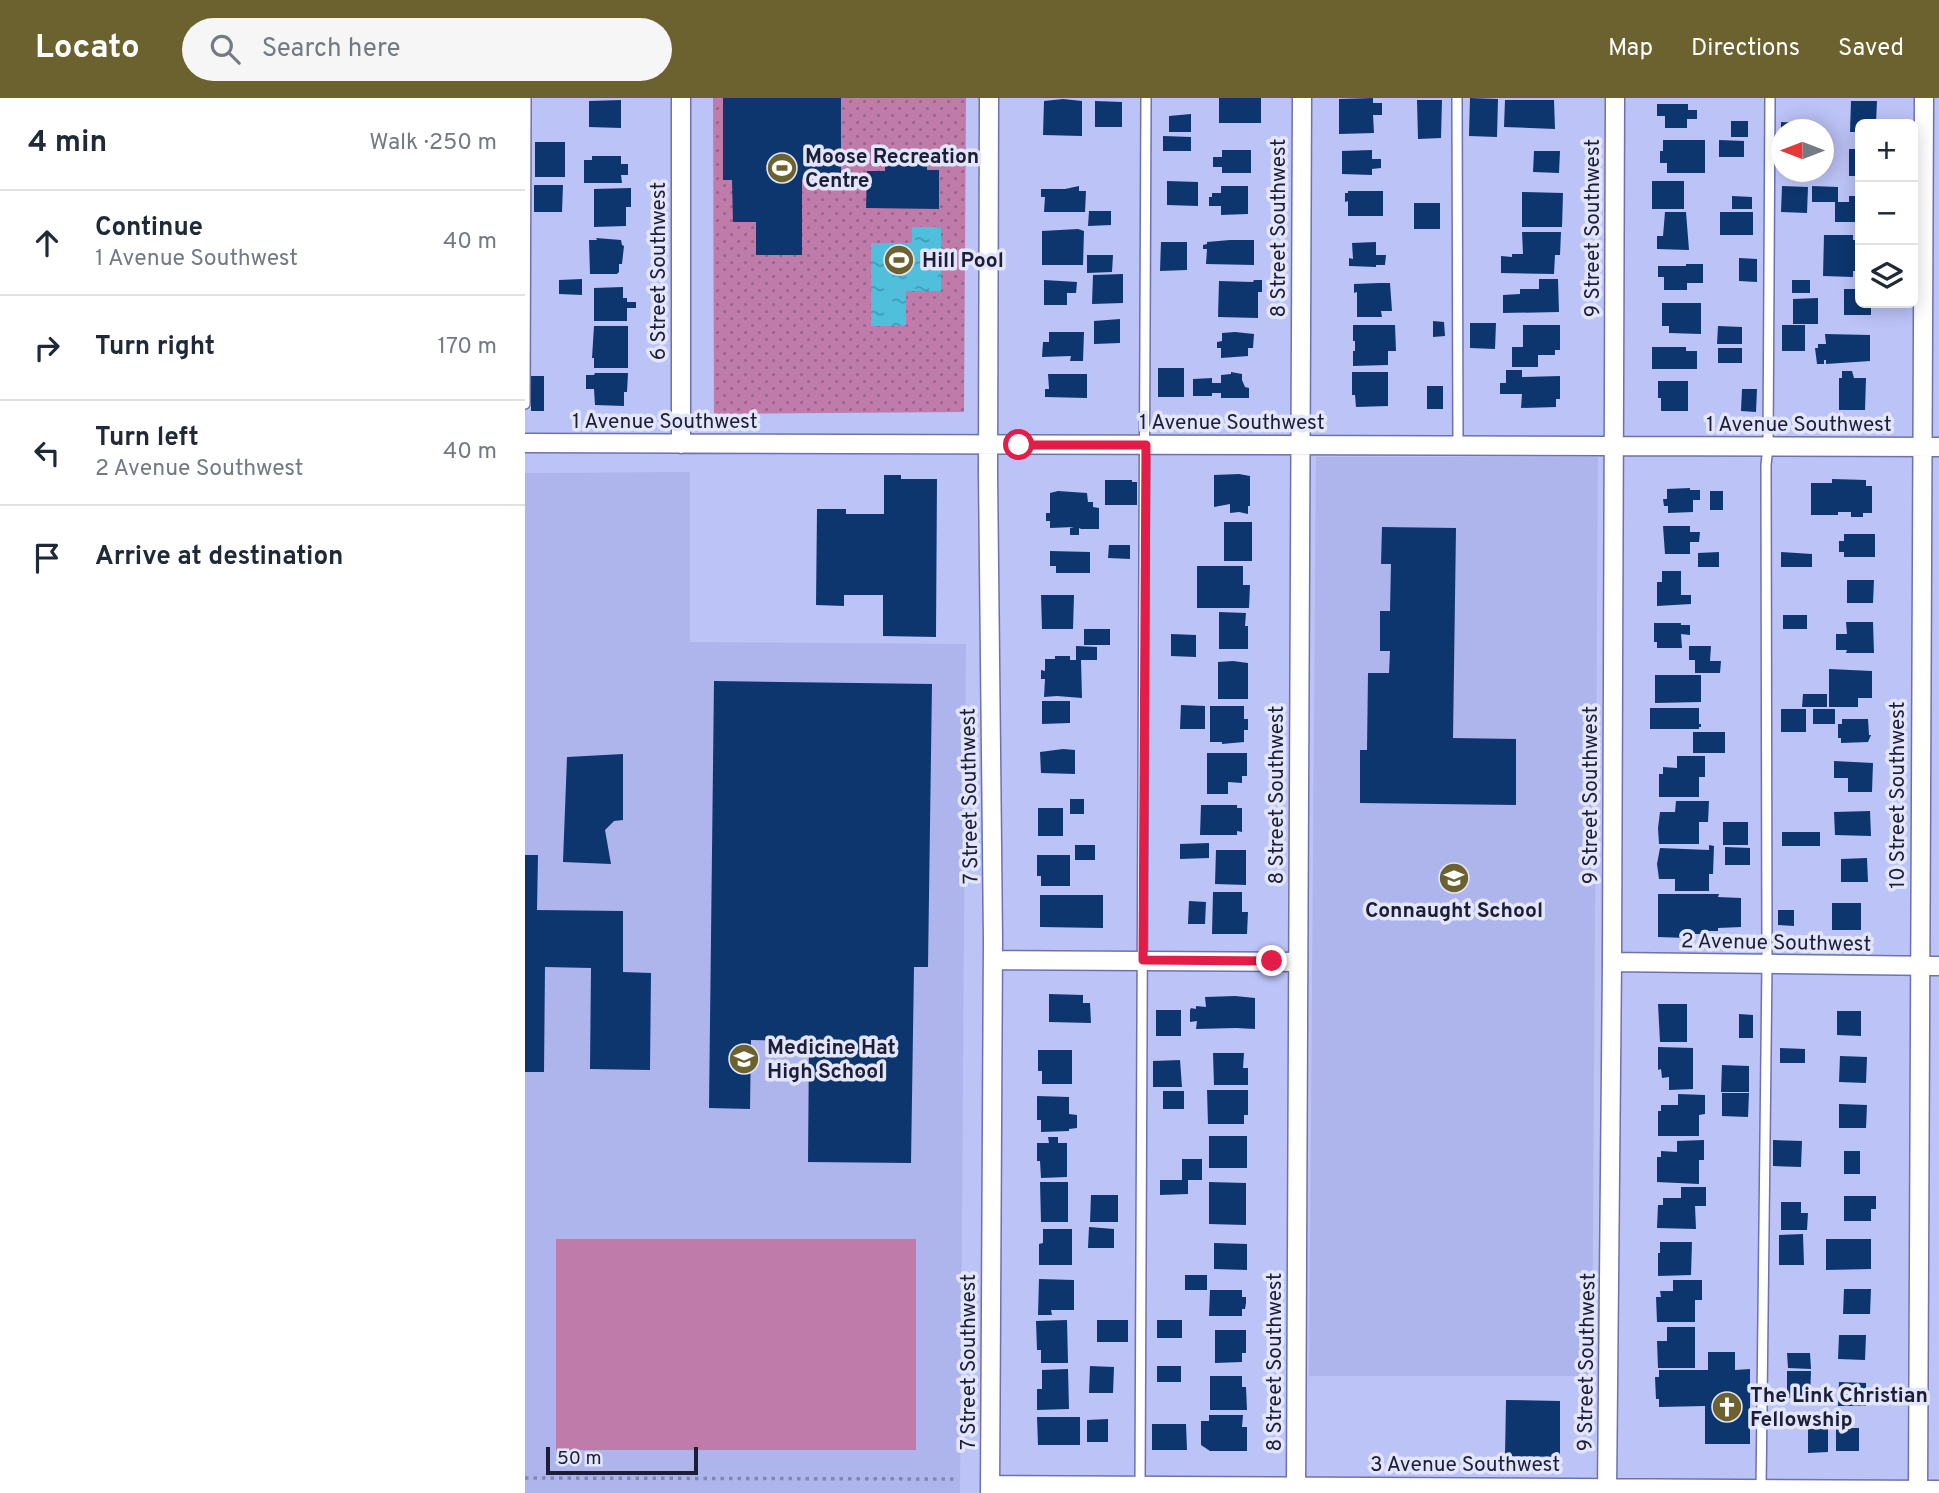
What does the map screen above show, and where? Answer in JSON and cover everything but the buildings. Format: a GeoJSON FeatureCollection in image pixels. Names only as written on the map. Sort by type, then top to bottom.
{"type":"FeatureCollection","features":[{"type":"Feature","properties":{"kind":"street","name":"6 Street Southwest"},"geometry":{"type":"LineString","coordinates":[[681,98],[681,444]]}},
{"type":"Feature","properties":{"kind":"street","name":"7 Street Southwest"},"geometry":{"type":"LineString","coordinates":[[989,98],[988,444],[993,960],[990,1489]]}},
{"type":"Feature","properties":{"kind":"street","name":"8 Street Southwest"},"geometry":{"type":"LineString","coordinates":[[1296,1490],[1302,98]]}},
{"type":"Feature","properties":{"kind":"street","name":"9 Street Southwest"},"geometry":{"type":"LineString","coordinates":[[1607,1490],[1615,98]]}},
{"type":"Feature","properties":{"kind":"street","name":"10 Street Southwest"},"geometry":{"type":"LineString","coordinates":[[1918,1491],[1919,966],[1931,447],[1924,98]]}},
{"type":"Feature","properties":{"kind":"street","name":"1 Avenue Southwest"},"geometry":{"type":"LineString","coordinates":[[525,443],[1931,447]]}},
{"type":"Feature","properties":{"kind":"street"},"geometry":{"type":"LineString","coordinates":[[993,960],[1298,961]]}},
{"type":"Feature","properties":{"kind":"street","name":"2 Avenue Southwest"},"geometry":{"type":"LineString","coordinates":[[1612,962],[1939,966]]}},
{"type":"Feature","properties":{"kind":"street","name":"3 Avenue Southwest"},"geometry":{"type":"LineString","coordinates":[[990,1489],[1939,1490]]}},
{"type":"Feature","properties":{"kind":"lane"},"geometry":{"type":"LineString","coordinates":[[525,404],[526,98]]}},
{"type":"Feature","properties":{"kind":"lane"},"geometry":{"type":"LineString","coordinates":[[1140,1489],[1146,98]]}},
{"type":"Feature","properties":{"kind":"lane"},"geometry":{"type":"LineString","coordinates":[[1457,98],[1458,446]]}},
{"type":"Feature","properties":{"kind":"lane"},"geometry":{"type":"LineString","coordinates":[[1761,1491],[1767,964],[1766,465],[1770,98]]}},
{"type":"Feature","properties":{"kind":"path"},"geometry":{"type":"LineString","coordinates":[[525,1478],[958,1479]]}},
{"type":"Feature","properties":{"kind":"shaded area"},"geometry":{"type":"Polygon","coordinates":[[[713,98],[966,98],[964,412],[714,414],[713,98]]]}},
{"type":"Feature","properties":{"kind":"shaded area","name":"Connaught School"},"geometry":{"type":"Polygon","coordinates":[[[1316,457],[1598,457],[1592,1376],[1309,1376],[1316,457]]]}},
{"type":"Feature","properties":{"kind":"shaded area","name":"Medicine Hat High School"},"geometry":{"type":"Polygon","coordinates":[[[690,472],[690,642],[966,644],[960,1493],[525,1493],[525,473],[690,472]]]}},
{"type":"Feature","properties":{"kind":"shaded area"},"geometry":{"type":"Polygon","coordinates":[[[556,1239],[916,1239],[916,1450],[556,1450],[556,1239]]]}},
{"type":"Feature","properties":{"kind":"water"},"geometry":{"type":"Polygon","coordinates":[[[912,227],[941,227],[941,291],[906,291],[906,326],[871,326],[871,243],[912,243],[912,227]]]}},
{"type":"Feature","properties":{"kind":"place","name":"Moose Recreation Centre"},"geometry":{"type":"Point","coordinates":[782,168]}},
{"type":"Feature","properties":{"kind":"place","name":"Hill Pool"},"geometry":{"type":"Point","coordinates":[899,260]}},
{"type":"Feature","properties":{"kind":"place","name":"Connaught School"},"geometry":{"type":"Point","coordinates":[1454,878]}},
{"type":"Feature","properties":{"kind":"place","name":"Medicine Hat High School"},"geometry":{"type":"Point","coordinates":[744,1059]}},
{"type":"Feature","properties":{"kind":"place","name":"The Link Christian Fellowship"},"geometry":{"type":"Point","coordinates":[1727,1407]}},
{"type":"Feature","properties":{"kind":"route"},"geometry":{"type":"LineString","coordinates":[[1019,445],[1146,445],[1143,960],[1272,961]]}}]}
